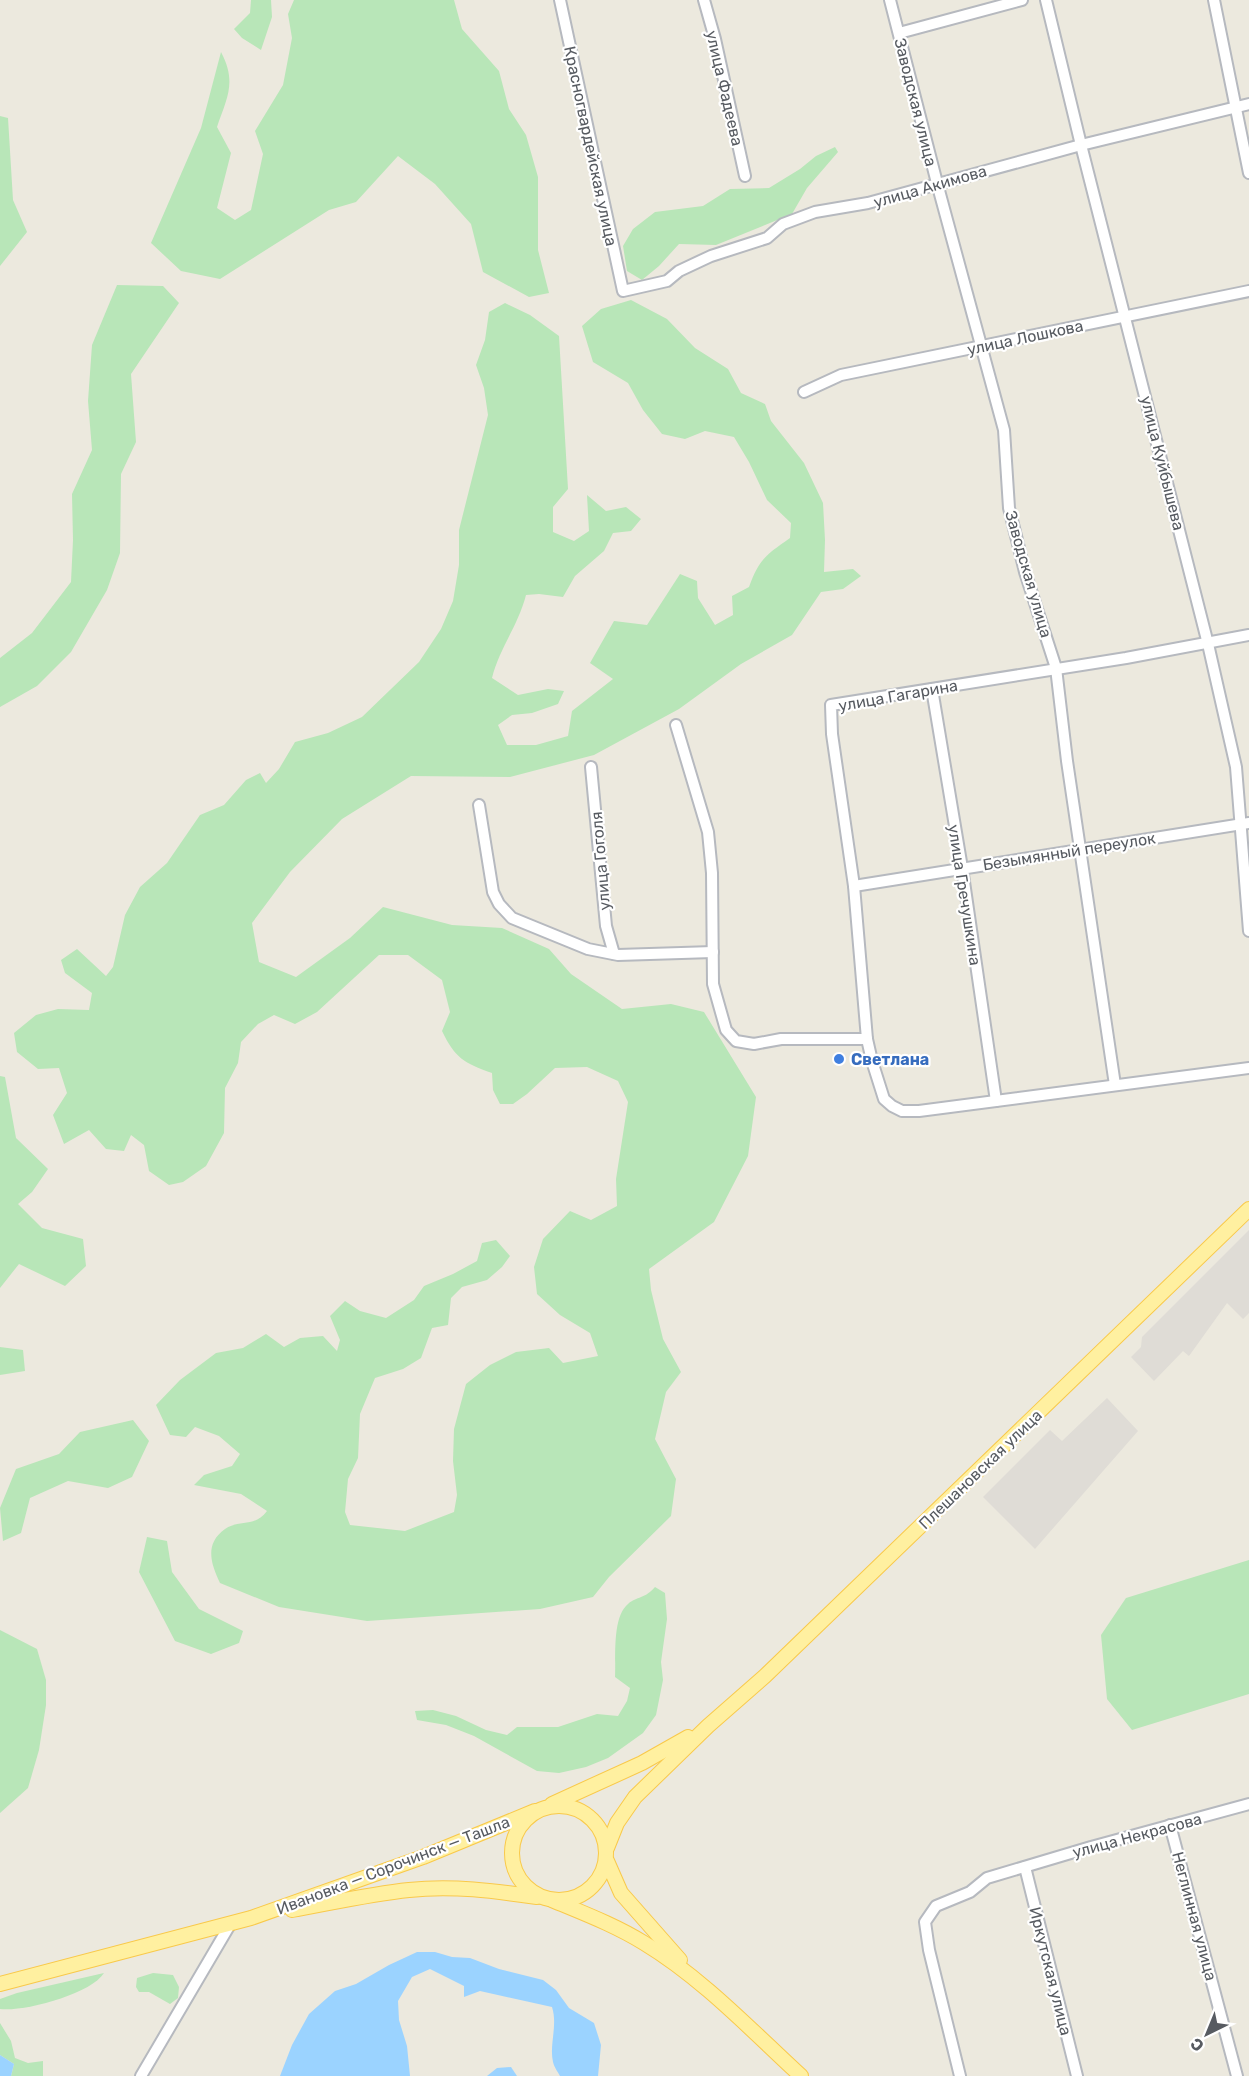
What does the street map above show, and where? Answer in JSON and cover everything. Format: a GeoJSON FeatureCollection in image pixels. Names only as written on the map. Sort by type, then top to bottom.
{"type":"FeatureCollection","features":[{"type":"Feature","properties":{"kind":"main road","name":"Плешановская улица"},"geometry":{"type":"LineString","coordinates":[[708,1726],[765,1676],[1249,1209]]}},
{"type":"Feature","properties":{"kind":"main road"},"geometry":{"type":"LineString","coordinates":[[540,1809],[642,1763],[708,1726]]}},
{"type":"Feature","properties":{"kind":"main road"},"geometry":{"type":"LineString","coordinates":[[708,1726],[635,1797],[617,1823],[607,1855],[621,1893],[703,1986],[801,2076]]}},
{"type":"Feature","properties":{"kind":"main road","name":"Ивановка — Сорочинск — Ташла"},"geometry":{"type":"LineString","coordinates":[[0,1984],[251,1918],[409,1890],[446,1888],[489,1890],[567,1900],[587,1890],[602,1872],[607,1855],[602,1836],[585,1815],[561,1806],[540,1809],[423,1857],[251,1918]]}},
{"type":"Feature","properties":{"kind":"main road","name":"Ивановка — Сорочинск — Ташла"},"geometry":{"type":"LineString","coordinates":[[540,1809],[517,1832],[512,1855],[514,1868],[519,1878],[546,1899]]}},
{"type":"Feature","properties":{"kind":"main road"},"geometry":{"type":"LineString","coordinates":[[546,1899],[607,1923],[643,1942],[703,1986]]}},
{"type":"Feature","properties":{"kind":"street","name":"Красногвардейская улица"},"geometry":{"type":"LineString","coordinates":[[560,0],[623,291]]}},
{"type":"Feature","properties":{"kind":"street","name":"улица Фадеева"},"geometry":{"type":"LineString","coordinates":[[704,0],[715,39],[745,176]]}},
{"type":"Feature","properties":{"kind":"street","name":"Заводская улица"},"geometry":{"type":"LineString","coordinates":[[890,0],[980,346],[1004,429],[1009,507],[1026,572],[1056,668],[1115,1085]]}},
{"type":"Feature","properties":{"kind":"street"},"geometry":{"type":"LineString","coordinates":[[899,33],[1022,0]]}},
{"type":"Feature","properties":{"kind":"street","name":"улица Куйбышева"},"geometry":{"type":"LineString","coordinates":[[1046,0],[1208,644],[1236,767],[1245,823],[1249,931]]}},
{"type":"Feature","properties":{"kind":"street"},"geometry":{"type":"LineString","coordinates":[[1214,0],[1249,173]]}},
{"type":"Feature","properties":{"kind":"street","name":"улица Акимова"},"geometry":{"type":"LineString","coordinates":[[623,291],[667,281],[679,271],[711,256],[767,238],[783,224],[816,212],[868,203],[1081,145],[1249,104]]}},
{"type":"Feature","properties":{"kind":"street","name":"улица Лошкова"},"geometry":{"type":"LineString","coordinates":[[804,392],[841,375],[1249,291]]}},
{"type":"Feature","properties":{"kind":"street","name":"улица Гагарина"},"geometry":{"type":"LineString","coordinates":[[996,1101],[902,1111],[884,1099],[867,1039],[854,886],[832,734],[831,705],[1249,636]]}},
{"type":"Feature","properties":{"kind":"street","name":"улица Гречушкина"},"geometry":{"type":"LineString","coordinates":[[932,689],[962,868],[996,1101]]}},
{"type":"Feature","properties":{"kind":"street"},"geometry":{"type":"LineString","coordinates":[[676,725],[708,832],[712,873],[713,984],[726,1030],[736,1041],[754,1044],[781,1038],[867,1039]]}},
{"type":"Feature","properties":{"kind":"street","name":"улица Гоголя"},"geometry":{"type":"LineString","coordinates":[[591,766],[606,926],[614,954]]}},
{"type":"Feature","properties":{"kind":"street"},"geometry":{"type":"LineString","coordinates":[[478,805],[493,892],[499,904],[513,918],[588,949],[614,954],[713,952]]}},
{"type":"Feature","properties":{"kind":"street","name":"Безымянный переулок"},"geometry":{"type":"LineString","coordinates":[[854,886],[1245,823]]}},
{"type":"Feature","properties":{"kind":"street"},"geometry":{"type":"LineString","coordinates":[[996,1101],[1249,1068]]}},
{"type":"Feature","properties":{"kind":"street","name":"улица Некрасова"},"geometry":{"type":"LineString","coordinates":[[960,2076],[929,1950],[926,1922],[936,1906],[970,1892],[987,1878],[1249,1804]]}},
{"type":"Feature","properties":{"kind":"street","name":"Неглинная улица"},"geometry":{"type":"LineString","coordinates":[[1170,1826],[1237,2076]]}},
{"type":"Feature","properties":{"kind":"street","name":"Иркутская улица"},"geometry":{"type":"LineString","coordinates":[[1025,1867],[1077,2076]]}},
{"type":"Feature","properties":{"kind":"street"},"geometry":{"type":"LineString","coordinates":[[141,2076],[231,1923]]}},
{"type":"Feature","properties":{"kind":"shaded area"},"geometry":{"type":"Polygon","coordinates":[[[1249,1230],[1249,1313],[1243,1319],[1227,1303],[1189,1356],[1183,1351],[1154,1381],[1131,1357],[1141,1347],[1142,1337],[1249,1230]]]}},
{"type":"Feature","properties":{"kind":"shaded area"},"geometry":{"type":"Polygon","coordinates":[[[1107,1398],[1138,1431],[1035,1549],[983,1497],[1050,1430],[1062,1441],[1107,1398]]]}},
{"type":"Feature","properties":{"kind":"green space"},"geometry":{"type":"Polygon","coordinates":[[[251,0],[271,0],[272,17],[261,50],[242,38],[234,29],[250,13],[251,0]]]}},
{"type":"Feature","properties":{"kind":"green space"},"geometry":{"type":"Polygon","coordinates":[[[294,0],[454,0],[462,29],[499,71],[509,109],[526,135],[538,177],[538,250],[549,293],[529,297],[483,272],[471,224],[435,184],[398,156],[356,202],[329,210],[220,279],[181,271],[151,243],[201,128],[221,52],[229,72],[229,90],[217,127],[231,153],[217,208],[235,220],[251,210],[263,154],[255,131],[283,85],[292,38],[288,14],[294,0]]]}},
{"type":"Feature","properties":{"kind":"green space"},"geometry":{"type":"Polygon","coordinates":[[[0,116],[8,118],[13,200],[27,232],[0,266],[0,116]]]}},
{"type":"Feature","properties":{"kind":"green space"},"geometry":{"type":"Polygon","coordinates":[[[835,147],[838,152],[807,188],[792,214],[716,245],[679,244],[659,266],[642,280],[627,271],[623,246],[633,229],[655,212],[703,206],[730,189],[769,188],[816,156],[835,147]]]}},
{"type":"Feature","properties":{"kind":"green space"},"geometry":{"type":"Polygon","coordinates":[[[117,285],[163,286],[179,303],[131,374],[136,442],[121,474],[120,553],[107,590],[71,652],[37,686],[0,707],[0,658],[32,633],[71,582],[72,494],[92,450],[88,401],[92,345],[117,285]]]}},
{"type":"Feature","properties":{"kind":"green space"},"geometry":{"type":"Polygon","coordinates":[[[631,300],[667,319],[695,348],[728,369],[741,393],[765,404],[771,421],[804,463],[823,503],[824,572],[853,569],[861,576],[843,589],[821,592],[792,635],[741,664],[679,709],[594,755],[510,777],[411,776],[342,819],[290,872],[252,923],[259,962],[296,977],[350,938],[383,907],[452,925],[502,928],[549,949],[571,974],[622,1009],[671,1004],[704,1012],[756,1097],[748,1156],[714,1222],[649,1269],[651,1290],[663,1339],[681,1372],[666,1392],[655,1439],[676,1479],[671,1516],[609,1577],[593,1597],[540,1609],[367,1621],[279,1607],[220,1583],[212,1562],[212,1548],[218,1535],[236,1524],[257,1520],[267,1511],[241,1494],[194,1485],[204,1475],[232,1466],[240,1454],[219,1436],[195,1427],[186,1437],[170,1435],[156,1405],[180,1380],[216,1353],[243,1348],[266,1334],[284,1347],[300,1338],[323,1336],[337,1351],[340,1340],[330,1316],[345,1301],[360,1311],[386,1318],[414,1300],[424,1286],[477,1261],[482,1243],[496,1240],[510,1256],[502,1267],[487,1280],[462,1287],[451,1298],[448,1325],[432,1328],[421,1358],[403,1369],[375,1378],[360,1414],[358,1458],[348,1479],[345,1512],[350,1525],[405,1531],[454,1512],[457,1495],[453,1461],[454,1429],[466,1384],[490,1365],[516,1352],[549,1348],[563,1363],[598,1356],[590,1333],[560,1315],[537,1294],[534,1267],[543,1239],[570,1211],[591,1220],[617,1206],[616,1179],[628,1102],[618,1081],[587,1067],[555,1068],[513,1104],[500,1104],[493,1090],[492,1073],[474,1066],[456,1054],[442,1031],[450,1012],[442,980],[408,955],[379,955],[317,1012],[295,1024],[274,1015],[258,1024],[241,1042],[238,1063],[225,1088],[224,1133],[206,1166],[183,1182],[169,1185],[149,1171],[144,1145],[131,1135],[124,1151],[106,1149],[89,1130],[64,1144],[53,1115],[67,1093],[59,1068],[38,1069],[17,1052],[14,1033],[36,1015],[58,1009],[89,1010],[92,993],[65,973],[61,960],[77,949],[106,976],[113,967],[125,915],[140,887],[167,863],[200,815],[224,805],[246,780],[260,773],[266,783],[279,769],[295,742],[328,733],[362,717],[419,662],[441,629],[453,601],[459,565],[459,530],[488,415],[484,388],[476,365],[485,340],[489,312],[505,303],[530,315],[559,336],[568,489],[553,507],[553,532],[574,541],[589,531],[587,495],[606,511],[626,507],[641,519],[631,531],[613,533],[604,551],[575,576],[563,597],[526,595],[492,678],[518,695],[548,689],[564,691],[558,704],[532,713],[512,715],[498,725],[507,745],[536,745],[568,736],[572,711],[613,679],[590,663],[614,621],[647,625],[680,574],[697,581],[698,598],[715,625],[733,615],[732,596],[749,587],[764,558],[790,538],[791,523],[767,500],[734,437],[705,431],[685,439],[662,434],[643,410],[628,383],[593,362],[582,326],[601,309],[631,300]]]}},
{"type":"Feature","properties":{"kind":"green space"},"geometry":{"type":"Polygon","coordinates":[[[0,1076],[5,1077],[16,1138],[48,1169],[32,1192],[18,1204],[42,1228],[83,1239],[86,1266],[65,1286],[19,1264],[0,1288],[0,1076]]]}},
{"type":"Feature","properties":{"kind":"green space"},"geometry":{"type":"Polygon","coordinates":[[[0,1347],[23,1350],[25,1371],[0,1375],[0,1347]]]}},
{"type":"Feature","properties":{"kind":"green space"},"geometry":{"type":"Polygon","coordinates":[[[133,1420],[149,1441],[132,1477],[108,1488],[68,1481],[30,1498],[21,1533],[3,1541],[0,1508],[16,1469],[59,1454],[80,1432],[133,1420]]]}},
{"type":"Feature","properties":{"kind":"green space"},"geometry":{"type":"Polygon","coordinates":[[[147,1537],[167,1541],[172,1572],[199,1609],[243,1631],[239,1643],[211,1654],[175,1641],[139,1572],[147,1537]]]}},
{"type":"Feature","properties":{"kind":"green space"},"geometry":{"type":"Polygon","coordinates":[[[1249,1560],[1249,1694],[1132,1730],[1107,1699],[1101,1635],[1126,1598],[1249,1560]]]}},
{"type":"Feature","properties":{"kind":"green space"},"geometry":{"type":"Polygon","coordinates":[[[655,1587],[665,1593],[667,1619],[661,1662],[663,1680],[656,1715],[643,1733],[608,1758],[586,1767],[559,1773],[537,1771],[474,1736],[446,1725],[417,1720],[415,1711],[433,1710],[456,1716],[486,1730],[507,1735],[517,1727],[558,1727],[597,1714],[618,1716],[627,1701],[630,1688],[615,1677],[619,1618],[628,1604],[648,1594],[655,1587]]]}},
{"type":"Feature","properties":{"kind":"green space"},"geometry":{"type":"Polygon","coordinates":[[[0,1630],[37,1649],[46,1680],[46,1705],[39,1750],[28,1788],[0,1813],[0,1630]]]}},
{"type":"Feature","properties":{"kind":"green space"},"geometry":{"type":"Polygon","coordinates":[[[104,1973],[86,1988],[56,2000],[25,2008],[0,2009],[0,1999],[17,1993],[104,1973]]]}},
{"type":"Feature","properties":{"kind":"green space"},"geometry":{"type":"Polygon","coordinates":[[[153,1973],[173,1975],[179,1987],[178,1998],[170,2004],[149,1992],[139,1992],[136,1987],[137,1978],[153,1973]]]}},
{"type":"Feature","properties":{"kind":"green space"},"geometry":{"type":"Polygon","coordinates":[[[0,2023],[11,2041],[15,2058],[28,2063],[43,2061],[43,2076],[11,2076],[14,2064],[0,2055],[0,2023]]]}},
{"type":"Feature","properties":{"kind":"water"},"geometry":{"type":"Polygon","coordinates":[[[417,1952],[435,1952],[452,1957],[470,1958],[499,1969],[543,1980],[556,1990],[569,2008],[594,2023],[601,2045],[598,2076],[560,2076],[552,2055],[554,2014],[552,2007],[480,1991],[464,1997],[464,1986],[430,1969],[412,1977],[398,2001],[399,2020],[407,2046],[410,2076],[280,2076],[292,2045],[309,2014],[335,1991],[356,1984],[417,1952]]]}},
{"type":"Feature","properties":{"kind":"water"},"geometry":{"type":"Polygon","coordinates":[[[0,2055],[14,2064],[11,2076],[0,2076],[0,2055]]]}},
{"type":"Feature","properties":{"kind":"water"},"geometry":{"type":"Polygon","coordinates":[[[511,2067],[517,2076],[487,2076],[497,2068],[511,2067]]]}},
{"type":"Feature","properties":{"kind":"place","name":"Светлана"},"geometry":{"type":"Point","coordinates":[839,1059]}}]}
